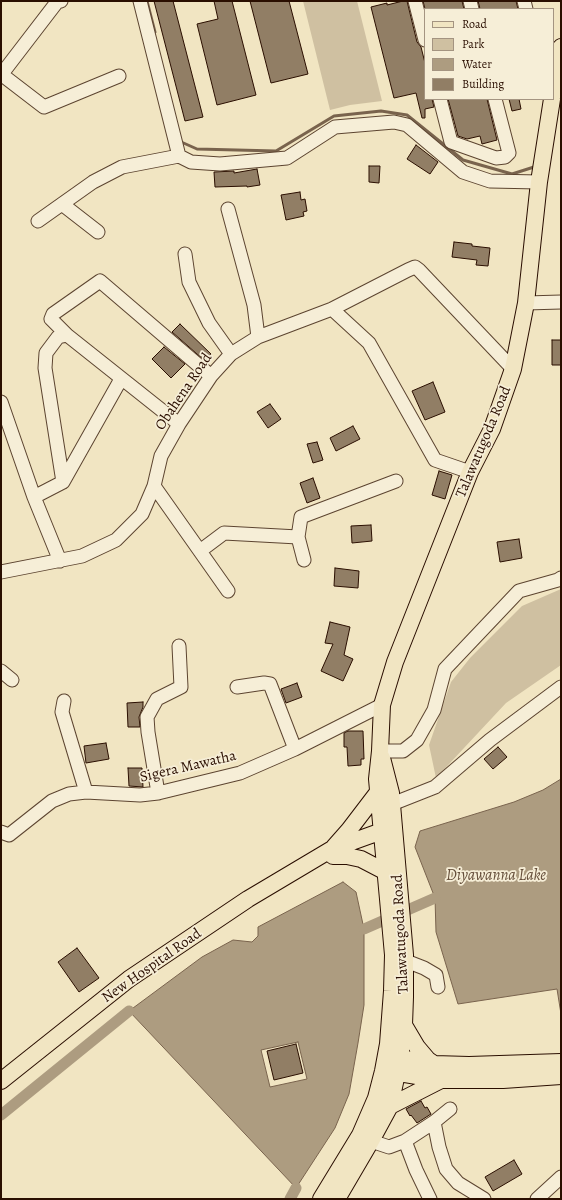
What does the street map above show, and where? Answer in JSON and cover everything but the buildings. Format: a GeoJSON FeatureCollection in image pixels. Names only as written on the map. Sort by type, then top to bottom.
{"type":"FeatureCollection","features":[{"type":"Feature","properties":{"kind":"main road"},"geometry":{"type":"LineString","coordinates":[[554,81],[555,68],[561,47]]}},
{"type":"Feature","properties":{"kind":"main road","name":"Talawatugoda Road"},"geometry":{"type":"LineString","coordinates":[[321,1199],[360,1135],[392,1065],[404,1025],[405,997],[395,899],[388,836],[378,792],[377,779],[382,705],[395,662],[470,472],[492,430],[513,369],[526,303],[540,182],[552,100]]}},
{"type":"Feature","properties":{"kind":"main road","name":"Talawatugoda Road"},"geometry":{"type":"LineString","coordinates":[[380,751],[391,793],[392,804],[386,872],[395,899]]}},
{"type":"Feature","properties":{"kind":"main road"},"geometry":{"type":"LineString","coordinates":[[378,792],[332,852],[361,859],[386,872]]}},
{"type":"Feature","properties":{"kind":"main road","name":"New Hospital Road"},"geometry":{"type":"LineString","coordinates":[[1,1081],[128,979],[248,899],[310,862],[332,852],[388,836]]}},
{"type":"Feature","properties":{"kind":"main road","name":"Talawatugoda Road"},"geometry":{"type":"LineString","coordinates":[[337,1199],[390,1106],[392,1065],[390,1018],[401,957]]}},
{"type":"Feature","properties":{"kind":"main road"},"geometry":{"type":"LineString","coordinates":[[404,1025],[417,1047],[428,1060],[434,1064]]}},
{"type":"Feature","properties":{"kind":"main road"},"geometry":{"type":"LineString","coordinates":[[392,1065],[468,1065],[561,1062]]}},
{"type":"Feature","properties":{"kind":"main road"},"geometry":{"type":"LineString","coordinates":[[392,1065],[441,1080],[503,1080],[561,1076]]}},
{"type":"Feature","properties":{"kind":"main road"},"geometry":{"type":"LineString","coordinates":[[390,1106],[441,1080]]}},
{"type":"Feature","properties":{"kind":"street"},"geometry":{"type":"LineString","coordinates":[[61,1],[57,2],[1,75],[44,107],[119,76]]}},
{"type":"Feature","properties":{"kind":"street"},"geometry":{"type":"LineString","coordinates":[[140,1],[179,156]]}},
{"type":"Feature","properties":{"kind":"street"},"geometry":{"type":"LineString","coordinates":[[415,1],[424,36]]}},
{"type":"Feature","properties":{"kind":"street"},"geometry":{"type":"LineString","coordinates":[[440,100],[451,142],[496,158],[505,157],[509,153],[495,100]]}},
{"type":"Feature","properties":{"kind":"street"},"geometry":{"type":"LineString","coordinates":[[38,221],[93,182],[122,167],[179,156],[191,162],[220,164],[286,158],[334,127],[394,122],[407,125],[463,172],[490,181],[540,182]]}},
{"type":"Feature","properties":{"kind":"street"},"geometry":{"type":"LineString","coordinates":[[62,204],[98,232]]}},
{"type":"Feature","properties":{"kind":"street"},"geometry":{"type":"LineString","coordinates":[[228,209],[254,305],[258,337]]}},
{"type":"Feature","properties":{"kind":"street"},"geometry":{"type":"LineString","coordinates":[[184,254],[189,282],[209,323],[231,354]]}},
{"type":"Feature","properties":{"kind":"street","name":"Obahena Road"},"geometry":{"type":"LineString","coordinates":[[1,572],[82,556],[116,540],[142,514],[154,486],[161,456],[179,424],[211,376],[231,354],[258,337],[332,309],[415,267],[420,270],[513,369]]}},
{"type":"Feature","properties":{"kind":"street"},"geometry":{"type":"LineString","coordinates":[[179,424],[66,335],[51,319],[53,314],[100,281],[211,376]]}},
{"type":"Feature","properties":{"kind":"street"},"geometry":{"type":"LineString","coordinates":[[526,303],[561,302]]}},
{"type":"Feature","properties":{"kind":"street"},"geometry":{"type":"LineString","coordinates":[[332,309],[369,343],[435,460],[470,472]]}},
{"type":"Feature","properties":{"kind":"street"},"geometry":{"type":"LineString","coordinates":[[63,482],[45,368],[46,353],[58,337],[66,335]]}},
{"type":"Feature","properties":{"kind":"street"},"geometry":{"type":"LineString","coordinates":[[34,497],[63,482],[121,379]]}},
{"type":"Feature","properties":{"kind":"street"},"geometry":{"type":"LineString","coordinates":[[1,402],[34,497],[60,561]]}},
{"type":"Feature","properties":{"kind":"street"},"geometry":{"type":"LineString","coordinates":[[304,560],[298,537],[301,517],[396,481]]}},
{"type":"Feature","properties":{"kind":"street"},"geometry":{"type":"LineString","coordinates":[[154,486],[228,591]]}},
{"type":"Feature","properties":{"kind":"street"},"geometry":{"type":"LineString","coordinates":[[200,551],[224,533],[298,537]]}},
{"type":"Feature","properties":{"kind":"street"},"geometry":{"type":"LineString","coordinates":[[380,751],[404,751],[417,740],[434,710],[446,669],[519,591],[561,578]]}},
{"type":"Feature","properties":{"kind":"street"},"geometry":{"type":"LineString","coordinates":[[158,792],[147,717],[157,699],[181,687],[179,646]]}},
{"type":"Feature","properties":{"kind":"street"},"geometry":{"type":"LineString","coordinates":[[1,671],[12,680]]}},
{"type":"Feature","properties":{"kind":"street"},"geometry":{"type":"LineString","coordinates":[[237,687],[264,683],[270,684],[295,749]]}},
{"type":"Feature","properties":{"kind":"street"},"geometry":{"type":"LineString","coordinates":[[392,804],[435,787],[490,740],[561,687]]}},
{"type":"Feature","properties":{"kind":"street"},"geometry":{"type":"LineString","coordinates":[[64,701],[62,712],[86,792]]}},
{"type":"Feature","properties":{"kind":"street","name":"Sigera Mawatha"},"geometry":{"type":"LineString","coordinates":[[1,832],[9,835],[52,801],[69,794],[86,792],[140,796],[240,772],[295,749],[382,705]]}},
{"type":"Feature","properties":{"kind":"street"},"geometry":{"type":"LineString","coordinates":[[401,957],[436,975],[438,987]]}},
{"type":"Feature","properties":{"kind":"street"},"geometry":{"type":"LineString","coordinates":[[371,1141],[389,1146],[405,1141],[434,1122],[450,1109]]}},
{"type":"Feature","properties":{"kind":"street"},"geometry":{"type":"LineString","coordinates":[[434,1122],[446,1169],[458,1183],[484,1199]]}},
{"type":"Feature","properties":{"kind":"street"},"geometry":{"type":"LineString","coordinates":[[405,1141],[416,1170],[430,1199]]}},
{"type":"Feature","properties":{"kind":"street"},"geometry":{"type":"LineString","coordinates":[[537,1199],[561,1177]]}},
{"type":"Feature","properties":{"kind":"green space"},"geometry":{"type":"Polygon","coordinates":[[[303,1],[357,1],[382,101],[350,105],[330,110],[303,1]]]}},
{"type":"Feature","properties":{"kind":"green space"},"geometry":{"type":"Polygon","coordinates":[[[561,589],[561,665],[506,703],[436,778],[429,745],[451,682],[470,658],[522,606],[561,589]]]}},
{"type":"Feature","properties":{"kind":"water","name":"Diyawanna Lake"},"geometry":{"type":"Polygon","coordinates":[[[561,779],[561,1014],[557,989],[458,1004],[436,932],[435,898],[415,847],[420,831],[514,802],[543,790],[561,779]]]}},
{"type":"Feature","properties":{"kind":"water"},"geometry":{"type":"Polygon","coordinates":[[[343,882],[356,892],[364,929],[364,1005],[349,1094],[335,1128],[296,1188],[129,1011],[202,957],[233,940],[252,942],[258,936],[258,927],[343,882]],[[298,1042],[261,1050],[270,1087],[307,1079],[298,1042]]]}},
{"type":"Feature","properties":{"kind":"waterway"},"geometry":{"type":"LineString","coordinates":[[147,1],[155,32]]}},
{"type":"Feature","properties":{"kind":"waterway"},"geometry":{"type":"LineString","coordinates":[[179,141],[197,149],[276,151],[334,116],[381,111],[407,115],[463,160],[512,174],[534,167]]}},
{"type":"Feature","properties":{"kind":"waterway"},"geometry":{"type":"LineString","coordinates":[[364,929],[435,898]]}},
{"type":"Feature","properties":{"kind":"waterway"},"geometry":{"type":"LineString","coordinates":[[1,1115],[129,1011]]}},
{"type":"Feature","properties":{"kind":"waterway"},"geometry":{"type":"LineString","coordinates":[[290,1199],[296,1188]]}}]}
